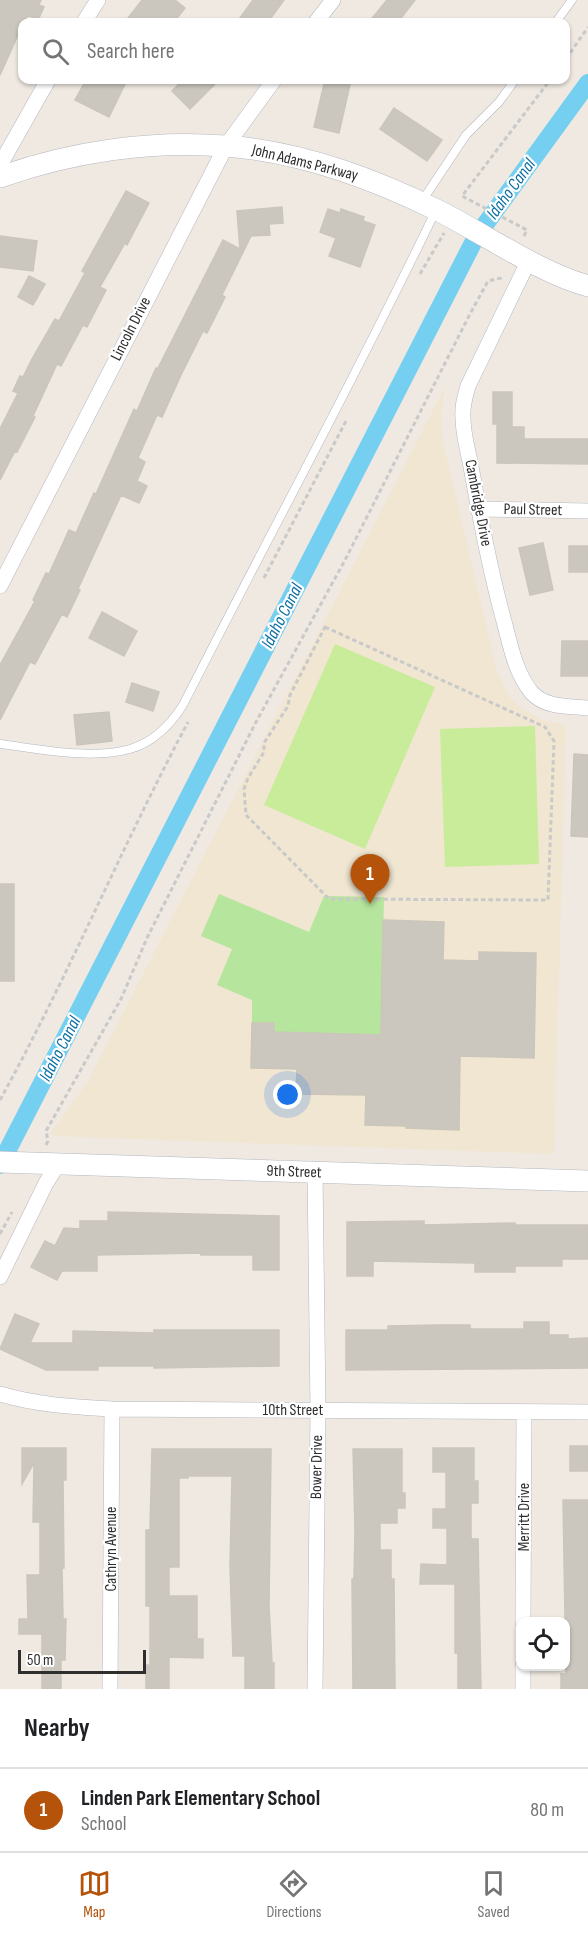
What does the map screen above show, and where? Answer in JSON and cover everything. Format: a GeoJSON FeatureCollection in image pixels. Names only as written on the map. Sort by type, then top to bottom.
{"type":"FeatureCollection","features":[{"type":"Feature","properties":{"kind":"street"},"geometry":{"type":"LineString","coordinates":[[87,18],[98,0]]}},
{"type":"Feature","properties":{"kind":"street"},"geometry":{"type":"LineString","coordinates":[[319,18],[333,0]]}},
{"type":"Feature","properties":{"kind":"street"},"geometry":{"type":"LineString","coordinates":[[0,165],[46,84]]}},
{"type":"Feature","properties":{"kind":"street","name":"Lincoln Drive"},"geometry":{"type":"LineString","coordinates":[[0,586],[225,146],[271,84]]}},
{"type":"Feature","properties":{"kind":"street","name":"John Adams Parkway"},"geometry":{"type":"LineString","coordinates":[[0,177],[33,165],[109,151],[176,145],[225,146],[268,153],[323,165],[383,184],[529,260],[588,286]]}},
{"type":"Feature","properties":{"kind":"street","name":"Cambridge Drive"},"geometry":{"type":"LineString","coordinates":[[529,260],[468,386],[463,402],[463,419],[478,509],[500,606],[514,659],[522,678],[532,693],[543,703],[588,708]]}},
{"type":"Feature","properties":{"kind":"street","name":"Paul Street"},"geometry":{"type":"LineString","coordinates":[[478,509],[588,511]]}},
{"type":"Feature","properties":{"kind":"street","name":"9th Street"},"geometry":{"type":"LineString","coordinates":[[0,1162],[588,1180]]}},
{"type":"Feature","properties":{"kind":"street"},"geometry":{"type":"LineString","coordinates":[[0,1277],[58,1164]]}},
{"type":"Feature","properties":{"kind":"street","name":"Bower Drive"},"geometry":{"type":"LineString","coordinates":[[315,1172],[318,1409],[315,1689]]}},
{"type":"Feature","properties":{"kind":"street","name":"10th Street"},"geometry":{"type":"LineString","coordinates":[[0,1394],[61,1406],[112,1409],[588,1412]]}},
{"type":"Feature","properties":{"kind":"street","name":"Cathryn Avenue"},"geometry":{"type":"LineString","coordinates":[[110,1689],[112,1409]]}},
{"type":"Feature","properties":{"kind":"street","name":"Merritt Drive"},"geometry":{"type":"LineString","coordinates":[[523,1617],[524,1412]]}},
{"type":"Feature","properties":{"kind":"street"},"geometry":{"type":"LineString","coordinates":[[523,1671],[523,1689]]}},
{"type":"Feature","properties":{"kind":"lane"},"geometry":{"type":"LineString","coordinates":[[559,18],[572,0]]}},
{"type":"Feature","properties":{"kind":"lane"},"geometry":{"type":"LineString","coordinates":[[0,744],[69,753],[102,753],[131,748],[151,739],[172,722],[183,705],[263,547],[371,343],[442,213],[466,135],[499,102],[512,84]]}},
{"type":"Feature","properties":{"kind":"path"},"geometry":{"type":"LineString","coordinates":[[570,52],[588,27]]}},
{"type":"Feature","properties":{"kind":"path"},"geometry":{"type":"LineString","coordinates":[[526,232],[527,230],[516,223],[462,196],[547,84]]}},
{"type":"Feature","properties":{"kind":"path"},"geometry":{"type":"LineString","coordinates":[[416,282],[442,213]]}},
{"type":"Feature","properties":{"kind":"path"},"geometry":{"type":"LineString","coordinates":[[48,1141],[46,1131],[121,999],[147,938],[256,722],[344,562],[470,314],[488,281],[501,279]]}},
{"type":"Feature","properties":{"kind":"path"},"geometry":{"type":"LineString","coordinates":[[263,579],[351,410]]}},
{"type":"Feature","properties":{"kind":"path"},"geometry":{"type":"LineString","coordinates":[[325,627],[545,728],[554,741],[548,900],[329,899],[246,814],[244,789],[264,752],[264,743],[288,706],[290,695],[325,627]]}},
{"type":"Feature","properties":{"kind":"path"},"geometry":{"type":"LineString","coordinates":[[0,1100],[52,1000],[191,716]]}},
{"type":"Feature","properties":{"kind":"path"},"geometry":{"type":"LineString","coordinates":[[0,1234],[17,1204]]}},
{"type":"Feature","properties":{"kind":"shaded area"},"geometry":{"type":"Polygon","coordinates":[[[445,387],[441,411],[442,437],[497,672],[510,698],[520,707],[541,720],[566,725],[554,1154],[54,1136],[50,1134],[87,1083],[445,387]]]}},
{"type":"Feature","properties":{"kind":"green space"},"geometry":{"type":"Polygon","coordinates":[[[335,644],[435,687],[365,849],[264,805],[335,644]]]}},
{"type":"Feature","properties":{"kind":"green space"},"geometry":{"type":"Polygon","coordinates":[[[535,726],[539,864],[445,867],[440,729],[535,726]]]}},
{"type":"Feature","properties":{"kind":"green space"},"geometry":{"type":"Polygon","coordinates":[[[219,894],[309,932],[324,896],[384,897],[381,1035],[274,1033],[274,1023],[252,1023],[252,1000],[217,985],[232,949],[201,936],[219,894]]]}},
{"type":"Feature","properties":{"kind":"building"},"geometry":{"type":"Polygon","coordinates":[[[0,0],[41,0],[39,5],[44,7],[39,18],[28,15],[26,18],[18,18],[18,35],[0,75],[0,0]]]}},
{"type":"Feature","properties":{"kind":"building"},"geometry":{"type":"Polygon","coordinates":[[[142,0],[175,0],[185,8],[177,18],[128,18],[142,0]]]}},
{"type":"Feature","properties":{"kind":"building"},"geometry":{"type":"Polygon","coordinates":[[[253,0],[284,0],[271,18],[240,18],[253,0]]]}},
{"type":"Feature","properties":{"kind":"building"},"geometry":{"type":"Polygon","coordinates":[[[387,0],[415,0],[401,18],[372,18],[387,0]]]}},
{"type":"Feature","properties":{"kind":"building"},"geometry":{"type":"Polygon","coordinates":[[[84,84],[125,84],[109,117],[75,100],[84,84]]]}},
{"type":"Feature","properties":{"kind":"building"},"geometry":{"type":"Polygon","coordinates":[[[179,84],[215,84],[190,109],[172,91],[179,84]]]}},
{"type":"Feature","properties":{"kind":"building"},"geometry":{"type":"Polygon","coordinates":[[[324,84],[350,84],[339,133],[314,127],[324,84]]]}},
{"type":"Feature","properties":{"kind":"building"},"geometry":{"type":"Polygon","coordinates":[[[394,108],[442,140],[427,161],[380,129],[394,108]]]}},
{"type":"Feature","properties":{"kind":"building"},"geometry":{"type":"Polygon","coordinates":[[[126,191],[149,203],[127,245],[125,243],[100,287],[106,290],[87,327],[83,325],[61,366],[57,364],[33,416],[35,417],[0,480],[0,429],[18,393],[13,391],[55,319],[59,321],[85,273],[82,271],[126,191]]]}},
{"type":"Feature","properties":{"kind":"building"},"geometry":{"type":"Polygon","coordinates":[[[282,207],[283,223],[269,224],[270,235],[251,236],[222,295],[225,297],[207,333],[203,331],[162,417],[157,415],[138,458],[145,462],[137,481],[147,486],[139,503],[121,495],[67,617],[62,614],[35,664],[30,662],[0,720],[0,665],[35,601],[33,600],[46,573],[49,574],[69,530],[76,533],[134,409],[137,411],[156,368],[223,240],[240,249],[237,211],[282,207]]]}},
{"type":"Feature","properties":{"kind":"building"},"geometry":{"type":"Polygon","coordinates":[[[328,209],[340,213],[341,209],[364,217],[363,221],[375,225],[360,267],[329,256],[336,238],[320,232],[328,209]]]}},
{"type":"Feature","properties":{"kind":"building"},"geometry":{"type":"Polygon","coordinates":[[[0,236],[37,241],[33,271],[0,267],[0,236]]]}},
{"type":"Feature","properties":{"kind":"building"},"geometry":{"type":"Polygon","coordinates":[[[29,276],[45,284],[33,305],[18,297],[29,276]]]}},
{"type":"Feature","properties":{"kind":"building"},"geometry":{"type":"Polygon","coordinates":[[[493,392],[512,392],[512,427],[524,427],[524,439],[588,439],[588,464],[497,463],[497,424],[493,424],[493,392]]]}},
{"type":"Feature","properties":{"kind":"building"},"geometry":{"type":"Polygon","coordinates":[[[543,543],[553,590],[530,595],[519,548],[543,543]]]}},
{"type":"Feature","properties":{"kind":"building"},"geometry":{"type":"Polygon","coordinates":[[[569,546],[588,546],[588,572],[569,572],[569,546]]]}},
{"type":"Feature","properties":{"kind":"building"},"geometry":{"type":"Polygon","coordinates":[[[102,612],[137,631],[124,656],[89,638],[102,612]]]}},
{"type":"Feature","properties":{"kind":"building"},"geometry":{"type":"Polygon","coordinates":[[[562,641],[588,641],[588,676],[561,676],[562,641]]]}},
{"type":"Feature","properties":{"kind":"building"},"geometry":{"type":"Polygon","coordinates":[[[132,683],[159,692],[153,711],[126,702],[132,683]]]}},
{"type":"Feature","properties":{"kind":"building"},"geometry":{"type":"Polygon","coordinates":[[[109,712],[112,741],[77,745],[74,715],[109,712]]]}},
{"type":"Feature","properties":{"kind":"building"},"geometry":{"type":"Polygon","coordinates":[[[574,754],[588,755],[588,837],[571,836],[574,754]]]}},
{"type":"Feature","properties":{"kind":"building"},"geometry":{"type":"Polygon","coordinates":[[[0,884],[14,884],[14,981],[0,981],[0,884]]]}},
{"type":"Feature","properties":{"kind":"building"},"geometry":{"type":"Polygon","coordinates":[[[383,920],[444,922],[443,960],[479,961],[479,952],[536,953],[534,1058],[460,1056],[459,1130],[365,1125],[366,1095],[296,1094],[297,1069],[251,1068],[252,1023],[274,1023],[274,1032],[381,1035],[383,920]]]}},
{"type":"Feature","properties":{"kind":"building"},"geometry":{"type":"Polygon","coordinates":[[[108,1212],[279,1216],[279,1270],[253,1270],[253,1255],[201,1255],[201,1253],[97,1255],[97,1271],[62,1271],[57,1280],[31,1267],[45,1241],[55,1246],[64,1228],[80,1229],[80,1221],[108,1221],[108,1212]]]}},
{"type":"Feature","properties":{"kind":"building"},"geometry":{"type":"Polygon","coordinates":[[[424,1221],[424,1225],[515,1223],[515,1225],[588,1225],[588,1259],[562,1259],[562,1266],[515,1266],[515,1272],[475,1272],[475,1263],[373,1261],[373,1276],[347,1276],[347,1222],[424,1221]]]}},
{"type":"Feature","properties":{"kind":"building"},"geometry":{"type":"Polygon","coordinates":[[[15,1314],[39,1324],[30,1343],[73,1343],[73,1331],[154,1333],[154,1330],[279,1330],[279,1366],[154,1368],[154,1366],[98,1366],[98,1370],[46,1370],[0,1349],[15,1314]]]}},
{"type":"Feature","properties":{"kind":"building"},"geometry":{"type":"Polygon","coordinates":[[[524,1322],[549,1322],[549,1335],[568,1335],[568,1339],[588,1338],[588,1368],[346,1370],[346,1330],[388,1330],[388,1326],[437,1325],[470,1325],[470,1329],[524,1329],[524,1322]]]}},
{"type":"Feature","properties":{"kind":"building"},"geometry":{"type":"Polygon","coordinates":[[[570,1446],[588,1446],[588,1471],[570,1471],[570,1446]]]}},
{"type":"Feature","properties":{"kind":"building"},"geometry":{"type":"Polygon","coordinates":[[[22,1448],[66,1448],[66,1480],[63,1480],[64,1568],[62,1568],[63,1619],[66,1619],[65,1660],[61,1660],[61,1689],[42,1689],[42,1634],[19,1634],[19,1619],[28,1619],[27,1575],[40,1575],[40,1522],[33,1522],[34,1463],[22,1484],[22,1448]]]}},
{"type":"Feature","properties":{"kind":"building"},"geometry":{"type":"Polygon","coordinates":[[[433,1448],[474,1448],[474,1481],[478,1481],[478,1503],[471,1503],[471,1539],[478,1539],[481,1689],[458,1689],[458,1653],[455,1653],[455,1584],[420,1584],[421,1564],[447,1565],[447,1528],[433,1528],[433,1509],[446,1509],[446,1472],[433,1472],[433,1448]]]}},
{"type":"Feature","properties":{"kind":"building"},"geometry":{"type":"Polygon","coordinates":[[[152,1449],[271,1449],[269,1606],[274,1689],[245,1689],[245,1656],[233,1656],[230,1566],[232,1476],[188,1476],[188,1478],[179,1478],[179,1567],[169,1567],[169,1596],[197,1596],[197,1639],[203,1639],[203,1658],[169,1657],[169,1689],[146,1689],[146,1665],[150,1665],[150,1606],[146,1606],[146,1530],[150,1530],[152,1449]]]}},
{"type":"Feature","properties":{"kind":"building"},"geometry":{"type":"Polygon","coordinates":[[[353,1449],[402,1449],[402,1493],[405,1493],[405,1508],[397,1508],[397,1523],[380,1523],[380,1550],[391,1550],[391,1579],[394,1579],[395,1689],[353,1689],[352,1579],[354,1579],[355,1528],[353,1449]]]}},
{"type":"Feature","properties":{"kind":"building"},"geometry":{"type":"Polygon","coordinates":[[[563,1500],[588,1500],[588,1689],[561,1689],[561,1674],[570,1671],[570,1617],[565,1617],[563,1500]]]}},
{"type":"Feature","properties":{"kind":"waterway","name":"Idaho Canal"},"geometry":{"type":"LineString","coordinates":[[0,1165],[476,237],[588,83]]}},
{"type":"Feature","properties":{"kind":"place","name":"Linden Park Elementary School"},"geometry":{"type":"Point","coordinates":[370,904]}}]}
